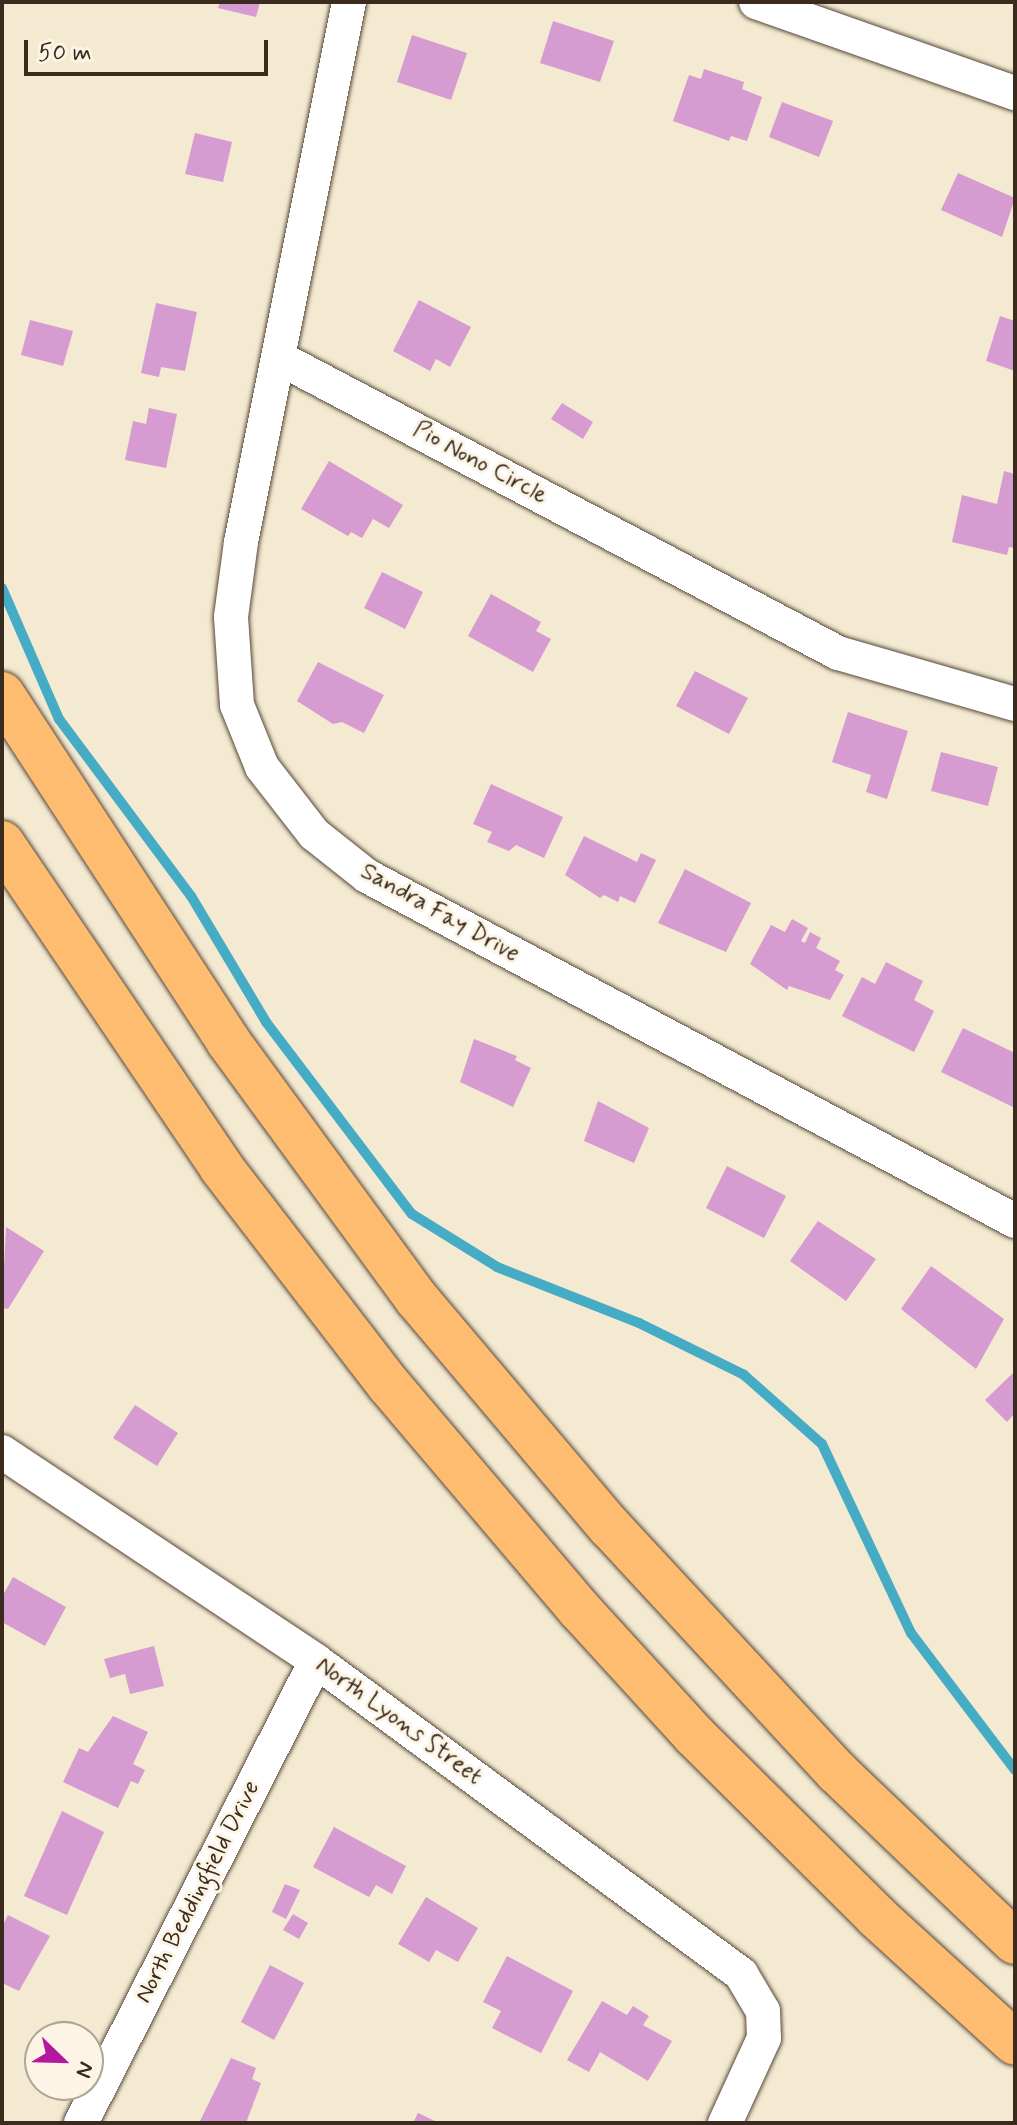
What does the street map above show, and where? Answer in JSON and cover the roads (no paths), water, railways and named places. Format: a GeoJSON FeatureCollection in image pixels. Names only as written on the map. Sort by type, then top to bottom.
{"type":"FeatureCollection","features":[{"type":"Feature","properties":{"kind":"highway"},"geometry":{"type":"LineString","coordinates":[[2,694],[228,1041],[417,1299],[610,1527],[837,1772],[1015,1942]]}},
{"type":"Feature","properties":{"kind":"highway"},"geometry":{"type":"LineString","coordinates":[[2,843],[221,1167],[389,1385],[694,1735],[876,1916],[1015,2043]]}},
{"type":"Feature","properties":{"kind":"street"},"geometry":{"type":"LineString","coordinates":[[279,358],[349,2]]}},
{"type":"Feature","properties":{"kind":"street"},"geometry":{"type":"LineString","coordinates":[[756,2],[1015,93]]}},
{"type":"Feature","properties":{"kind":"street","name":"Pio Nono Circle"},"geometry":{"type":"LineString","coordinates":[[279,358],[838,653],[1015,704]]}},
{"type":"Feature","properties":{"kind":"street","name":"Sandra Fay Drive"},"geometry":{"type":"LineString","coordinates":[[279,358],[241,542],[231,663],[248,737],[288,805],[314,834],[367,876],[1015,1221]]}},
{"type":"Feature","properties":{"kind":"street","name":"North Lyons Street"},"geometry":{"type":"LineString","coordinates":[[2,1452],[316,1661],[719,1955],[756,1994],[764,2021],[764,2038],[725,2123]]}},
{"type":"Feature","properties":{"kind":"street","name":"North Beddingfield Drive"},"geometry":{"type":"LineString","coordinates":[[81,2123],[316,1661]]}},
{"type":"Feature","properties":{"kind":"waterway"},"geometry":{"type":"LineString","coordinates":[[2,588],[59,719],[191,896],[266,1022],[412,1214],[497,1267],[639,1323],[744,1375],[822,1444],[911,1633],[1015,1770]]}}]}
